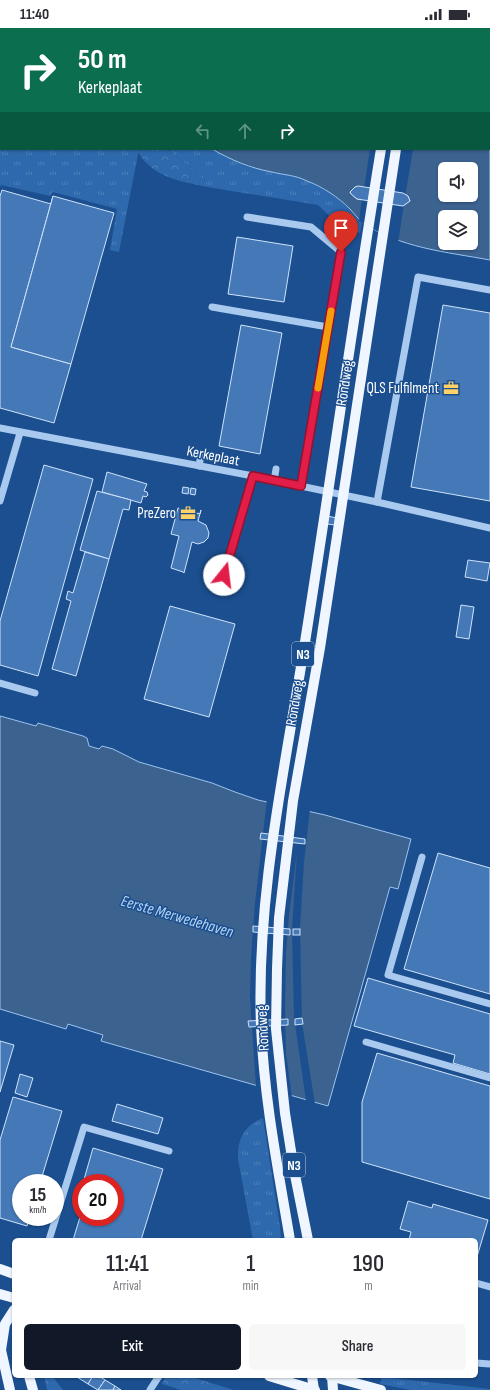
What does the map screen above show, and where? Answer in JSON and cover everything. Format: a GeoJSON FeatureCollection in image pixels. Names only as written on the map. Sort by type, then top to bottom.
{"type":"FeatureCollection","features":[{"type":"Feature","properties":{"kind":"main road","name":"Rondweg"},"geometry":{"type":"LineString","coordinates":[[290,1238],[265,1073],[261,1026],[261,964],[264,914],[278,796],[304,644],[381,150]]}},
{"type":"Feature","properties":{"kind":"main road","name":"Rondweg"},"geometry":{"type":"LineString","coordinates":[[308,1238],[294,1170],[285,1113],[276,1030],[276,969],[279,918],[292,808],[320,648],[396,150]]}},
{"type":"Feature","properties":{"kind":"main road"},"geometry":{"type":"LineString","coordinates":[[0,1270],[12,1273]]}},
{"type":"Feature","properties":{"kind":"main road"},"geometry":{"type":"LineString","coordinates":[[0,1294],[12,1297]]}},
{"type":"Feature","properties":{"kind":"main road"},"geometry":{"type":"LineString","coordinates":[[10,1390],[1,1350],[1,1332],[12,1313]]}},
{"type":"Feature","properties":{"kind":"main road"},"geometry":{"type":"LineString","coordinates":[[30,1378],[33,1390]]}},
{"type":"Feature","properties":{"kind":"main road"},"geometry":{"type":"LineString","coordinates":[[275,1378],[314,1390],[312,1378]]}},
{"type":"Feature","properties":{"kind":"main road"},"geometry":{"type":"LineString","coordinates":[[331,1378],[333,1390]]}},
{"type":"Feature","properties":{"kind":"main road"},"geometry":{"type":"LineString","coordinates":[[338,1378],[381,1390]]}},
{"type":"Feature","properties":{"kind":"street"},"geometry":{"type":"LineString","coordinates":[[247,217],[311,227],[341,252],[301,486]]}},
{"type":"Feature","properties":{"kind":"street"},"geometry":{"type":"LineString","coordinates":[[377,502],[418,277],[490,290]]}},
{"type":"Feature","properties":{"kind":"street"},"geometry":{"type":"LineString","coordinates":[[212,307],[328,327]]}},
{"type":"Feature","properties":{"kind":"street","name":"Kerkeplaat"},"geometry":{"type":"LineString","coordinates":[[0,428],[253,476],[490,528]]}},
{"type":"Feature","properties":{"kind":"street"},"geometry":{"type":"LineString","coordinates":[[0,501],[20,433]]}},
{"type":"Feature","properties":{"kind":"street"},"geometry":{"type":"LineString","coordinates":[[199,466],[201,455]]}},
{"type":"Feature","properties":{"kind":"street"},"geometry":{"type":"LineString","coordinates":[[274,481],[276,469]]}},
{"type":"Feature","properties":{"kind":"street"},"geometry":{"type":"LineString","coordinates":[[224,575],[253,476]]}},
{"type":"Feature","properties":{"kind":"street"},"geometry":{"type":"LineString","coordinates":[[0,683],[34,693]]}},
{"type":"Feature","properties":{"kind":"street"},"geometry":{"type":"LineString","coordinates":[[422,857],[388,975],[490,1004]]}},
{"type":"Feature","properties":{"kind":"street"},"geometry":{"type":"LineString","coordinates":[[366,1042],[490,1078]]}},
{"type":"Feature","properties":{"kind":"street"},"geometry":{"type":"LineString","coordinates":[[50,1238],[84,1127],[169,1151]]}},
{"type":"Feature","properties":{"kind":"street"},"geometry":{"type":"LineString","coordinates":[[478,1284],[490,1287]]}},
{"type":"Feature","properties":{"kind":"street"},"geometry":{"type":"LineString","coordinates":[[478,1363],[490,1364]]}},
{"type":"Feature","properties":{"kind":"street"},"geometry":{"type":"LineString","coordinates":[[150,1390],[158,1378]]}},
{"type":"Feature","properties":{"kind":"green space"},"geometry":{"type":"Polygon","coordinates":[[[0,150],[139,150],[119,252],[110,250],[117,209],[53,192],[50,196],[1,185],[0,187],[0,150]]]}},
{"type":"Feature","properties":{"kind":"green space"},"geometry":{"type":"Polygon","coordinates":[[[140,150],[168,150],[203,175],[207,187],[178,180],[160,173],[151,168],[138,152],[140,150]]]}},
{"type":"Feature","properties":{"kind":"green space"},"geometry":{"type":"Polygon","coordinates":[[[168,150],[214,150],[249,167],[294,175],[332,194],[350,209],[362,222],[360,233],[342,228],[318,205],[207,187],[203,175],[168,150]]]}},
{"type":"Feature","properties":{"kind":"green space"},"geometry":{"type":"Polygon","coordinates":[[[263,1118],[281,1238],[253,1238],[238,1152],[240,1139],[246,1129],[256,1121],[263,1118]]]}},
{"type":"Feature","properties":{"kind":"green space"},"geometry":{"type":"Polygon","coordinates":[[[44,1378],[54,1378],[63,1390],[47,1390],[44,1378]]]}},
{"type":"Feature","properties":{"kind":"green space"},"geometry":{"type":"Polygon","coordinates":[[[165,1378],[195,1378],[234,1390],[181,1390],[162,1384],[165,1378]]]}},
{"type":"Feature","properties":{"kind":"green space"},"geometry":{"type":"Polygon","coordinates":[[[382,1378],[391,1378],[490,1390],[411,1390],[380,1384],[382,1378]]]}},
{"type":"Feature","properties":{"kind":"water"},"geometry":{"type":"Polygon","coordinates":[[[214,150],[490,150],[490,260],[424,248],[392,238],[376,231],[362,222],[340,200],[319,186],[298,177],[248,166],[214,150]],[[355,187],[350,192],[357,199],[403,206],[410,201],[408,196],[403,193],[355,187]]]}},
{"type":"Feature","properties":{"kind":"water","name":"Eerste Merwedehaven"},"geometry":{"type":"Polygon","coordinates":[[[0,716],[36,726],[38,723],[83,736],[87,738],[89,746],[99,749],[102,746],[113,749],[139,762],[212,783],[258,800],[325,815],[411,839],[398,889],[390,887],[328,1106],[101,1041],[103,1035],[68,1024],[66,1029],[0,1009],[0,716]]]}},
{"type":"Feature","properties":{"kind":"pier"},"geometry":{"type":"Polygon","coordinates":[[[370,150],[413,150],[405,197],[364,189],[370,150]]]}},
{"type":"Feature","properties":{"kind":"pier"},"geometry":{"type":"Polygon","coordinates":[[[362,198],[404,204],[398,243],[359,221],[362,198]]]}},
{"type":"Feature","properties":{"kind":"pier"},"geometry":{"type":"Polygon","coordinates":[[[267,799],[310,809],[304,862],[300,928],[302,1023],[315,1104],[306,1101],[294,1017],[292,929],[297,851],[286,953],[286,1054],[292,1097],[256,1087],[250,997],[251,958],[255,903],[267,799]]]}},
{"type":"Feature","properties":{"kind":"building"},"geometry":{"type":"Polygon","coordinates":[[[358,186],[403,193],[408,196],[410,201],[403,206],[357,199],[350,192],[358,186]]]}},
{"type":"Feature","properties":{"kind":"building"},"geometry":{"type":"Polygon","coordinates":[[[2,190],[51,204],[11,347],[71,364],[54,423],[0,408],[0,196],[2,190]]]}},
{"type":"Feature","properties":{"kind":"building"},"geometry":{"type":"Polygon","coordinates":[[[53,196],[114,213],[71,364],[11,347],[53,196]]]}},
{"type":"Feature","properties":{"kind":"building"},"geometry":{"type":"Polygon","coordinates":[[[237,237],[293,246],[284,302],[228,294],[237,237]]]}},
{"type":"Feature","properties":{"kind":"building"},"geometry":{"type":"Polygon","coordinates":[[[443,305],[490,313],[490,501],[411,487],[443,305]]]}},
{"type":"Feature","properties":{"kind":"building"},"geometry":{"type":"Polygon","coordinates":[[[241,325],[282,333],[260,454],[219,446],[241,325]]]}},
{"type":"Feature","properties":{"kind":"building"},"geometry":{"type":"Polygon","coordinates":[[[44,465],[93,479],[38,676],[0,665],[0,621],[44,465]]]}},
{"type":"Feature","properties":{"kind":"building"},"geometry":{"type":"Polygon","coordinates":[[[107,472],[147,484],[144,491],[147,492],[148,495],[146,497],[143,496],[141,503],[102,492],[107,472]]]}},
{"type":"Feature","properties":{"kind":"building"},"geometry":{"type":"Polygon","coordinates":[[[183,487],[189,488],[188,494],[182,493],[183,487]]]}},
{"type":"Feature","properties":{"kind":"building"},"geometry":{"type":"Polygon","coordinates":[[[191,488],[196,489],[195,495],[190,494],[191,488]]]}},
{"type":"Feature","properties":{"kind":"building"},"geometry":{"type":"Polygon","coordinates":[[[97,491],[131,500],[129,510],[123,509],[109,559],[80,550],[97,491]]]}},
{"type":"Feature","properties":{"kind":"building"},"geometry":{"type":"Polygon","coordinates":[[[178,508],[200,514],[198,521],[206,525],[209,533],[208,538],[204,542],[198,544],[192,542],[184,573],[171,568],[179,536],[171,534],[178,508]]]}},
{"type":"Feature","properties":{"kind":"building"},"geometry":{"type":"Polygon","coordinates":[[[322,515],[342,519],[341,526],[321,523],[322,515]]]}},
{"type":"Feature","properties":{"kind":"building"},"geometry":{"type":"Polygon","coordinates":[[[85,552],[109,559],[76,676],[52,669],[71,601],[66,599],[68,591],[73,593],[85,552]]]}},
{"type":"Feature","properties":{"kind":"building"},"geometry":{"type":"Polygon","coordinates":[[[468,560],[490,563],[487,581],[465,577],[468,560]]]}},
{"type":"Feature","properties":{"kind":"building"},"geometry":{"type":"Polygon","coordinates":[[[461,605],[474,607],[469,639],[456,637],[461,605]]]}},
{"type":"Feature","properties":{"kind":"building"},"geometry":{"type":"Polygon","coordinates":[[[170,606],[235,624],[209,717],[144,699],[170,606]]]}},
{"type":"Feature","properties":{"kind":"building"},"geometry":{"type":"Polygon","coordinates":[[[261,833],[305,839],[305,844],[260,839],[261,833]]]}},
{"type":"Feature","properties":{"kind":"building"},"geometry":{"type":"Polygon","coordinates":[[[438,853],[490,868],[490,994],[404,969],[438,853]]]}},
{"type":"Feature","properties":{"kind":"building"},"geometry":{"type":"Polygon","coordinates":[[[253,926],[290,929],[290,935],[253,932],[253,926]]]}},
{"type":"Feature","properties":{"kind":"building"},"geometry":{"type":"Polygon","coordinates":[[[293,929],[300,929],[300,935],[293,935],[293,929]]]}},
{"type":"Feature","properties":{"kind":"building"},"geometry":{"type":"Polygon","coordinates":[[[368,978],[490,1014],[490,1074],[453,1063],[455,1055],[354,1026],[368,978]]]}},
{"type":"Feature","properties":{"kind":"building"},"geometry":{"type":"Polygon","coordinates":[[[302,1018],[303,1024],[295,1025],[295,1019],[302,1018]]]}},
{"type":"Feature","properties":{"kind":"building"},"geometry":{"type":"Polygon","coordinates":[[[288,1019],[288,1025],[249,1027],[248,1021],[288,1019]]]}},
{"type":"Feature","properties":{"kind":"building"},"geometry":{"type":"Polygon","coordinates":[[[0,1041],[14,1045],[0,1092],[0,1041]]]}},
{"type":"Feature","properties":{"kind":"building"},"geometry":{"type":"Polygon","coordinates":[[[377,1053],[490,1086],[490,1199],[362,1162],[362,1102],[377,1053]]]}},
{"type":"Feature","properties":{"kind":"building"},"geometry":{"type":"Polygon","coordinates":[[[20,1074],[33,1078],[27,1097],[15,1093],[20,1074]]]}},
{"type":"Feature","properties":{"kind":"building"},"geometry":{"type":"Polygon","coordinates":[[[13,1097],[62,1111],[43,1174],[12,1174],[12,1222],[0,1218],[0,1140],[13,1097]]]}},
{"type":"Feature","properties":{"kind":"building"},"geometry":{"type":"Polygon","coordinates":[[[117,1104],[163,1118],[158,1134],[112,1121],[117,1104]]]}},
{"type":"Feature","properties":{"kind":"building"},"geometry":{"type":"Polygon","coordinates":[[[93,1148],[163,1169],[142,1238],[74,1238],[77,1226],[124,1226],[124,1174],[86,1174],[93,1148]]]}},
{"type":"Feature","properties":{"kind":"building"},"geometry":{"type":"Polygon","coordinates":[[[408,1201],[432,1208],[433,1204],[488,1220],[478,1253],[478,1238],[410,1238],[411,1232],[400,1229],[408,1201]]]}},
{"type":"Feature","properties":{"kind":"building"},"geometry":{"type":"Polygon","coordinates":[[[79,1378],[92,1378],[88,1384],[79,1378]]]}},
{"type":"Feature","properties":{"kind":"building"},"geometry":{"type":"Polygon","coordinates":[[[92,1378],[102,1378],[105,1380],[98,1390],[88,1384],[92,1378]]]}},
{"type":"Feature","properties":{"kind":"building"},"geometry":{"type":"Polygon","coordinates":[[[105,1380],[115,1386],[113,1390],[98,1390],[105,1380]]]}},
{"type":"Feature","properties":{"kind":"building"},"geometry":{"type":"Polygon","coordinates":[[[115,1386],[121,1390],[113,1390],[115,1386]]]}},
{"type":"Feature","properties":{"kind":"slow traffic"},"geometry":{"type":"LineString","coordinates":[[318,388],[331,311]]}},
{"type":"Feature","properties":{"kind":"place","name":"QLS Fulfilment"},"geometry":{"type":"Point","coordinates":[451,388]}},
{"type":"Feature","properties":{"kind":"place","name":"PreZero"},"geometry":{"type":"Point","coordinates":[188,513]}},
{"type":"Feature","properties":{"kind":"route"},"geometry":{"type":"LineString","coordinates":[[224,575],[253,476],[301,486],[341,252]]}}]}
